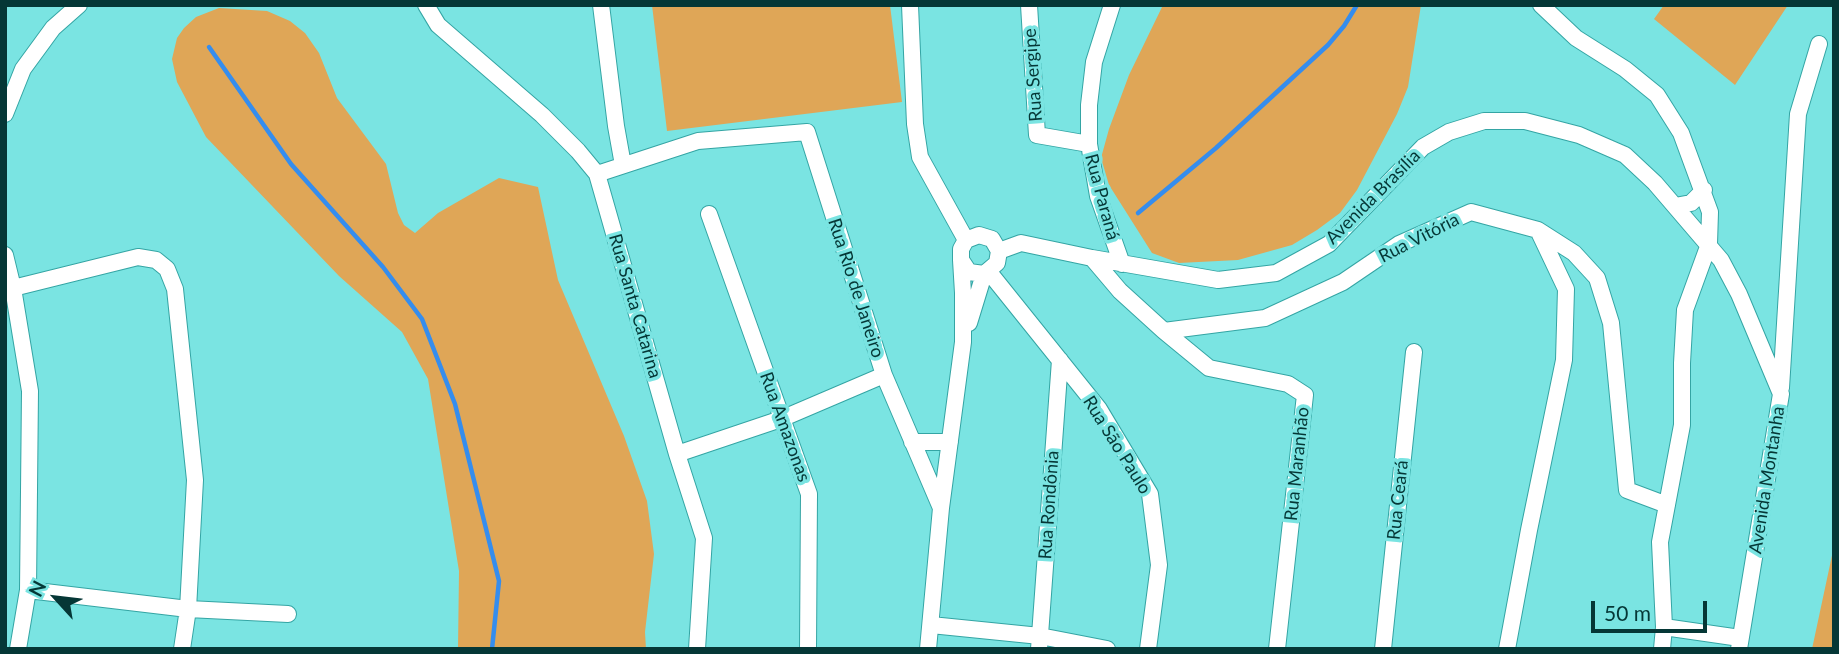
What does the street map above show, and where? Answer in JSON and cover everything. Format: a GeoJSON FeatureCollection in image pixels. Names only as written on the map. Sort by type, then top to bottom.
{"type":"FeatureCollection","features":[{"type":"Feature","properties":{"kind":"street"},"geometry":{"type":"LineString","coordinates":[[5,114],[11,87],[23,69],[53,28],[79,5]]}},
{"type":"Feature","properties":{"kind":"street"},"geometry":{"type":"LineString","coordinates":[[426,5],[438,25],[542,115],[597,174],[623,165],[601,5]]}},
{"type":"Feature","properties":{"kind":"street"},"geometry":{"type":"LineString","coordinates":[[910,5],[915,124],[920,157],[967,240]]}},
{"type":"Feature","properties":{"kind":"street","name":"Rua Sergipe"},"geometry":{"type":"LineString","coordinates":[[1029,5],[1037,135],[1089,144]]}},
{"type":"Feature","properties":{"kind":"street","name":"Rua Paraná"},"geometry":{"type":"LineString","coordinates":[[1112,5],[1094,62],[1089,105],[1089,144],[1098,196],[1122,264]]}},
{"type":"Feature","properties":{"kind":"street"},"geometry":{"type":"LineString","coordinates":[[1541,5],[1576,38],[1625,69],[1657,95],[1681,133],[1710,212],[1709,244],[1685,310],[1682,425],[1660,542],[1664,627],[1662,649]]}},
{"type":"Feature","properties":{"kind":"street"},"geometry":{"type":"LineString","coordinates":[[1781,394],[1798,114],[1819,44]]}},
{"type":"Feature","properties":{"kind":"street","name":"Avenida Brasília"},"geometry":{"type":"LineString","coordinates":[[999,251],[1021,243],[1218,280],[1276,273],[1329,244],[1423,147],[1449,132],[1484,121],[1525,121],[1579,135],[1625,155],[1655,183],[1709,244]]}},
{"type":"Feature","properties":{"kind":"street","name":"Rua Rio de Janeiro"},"geometry":{"type":"LineString","coordinates":[[623,165],[698,141],[807,132],[884,375],[941,508]]}},
{"type":"Feature","properties":{"kind":"street","name":"Rua Santa Catarina"},"geometry":{"type":"LineString","coordinates":[[597,174],[677,454],[704,538],[697,649]]}},
{"type":"Feature","properties":{"kind":"street"},"geometry":{"type":"LineString","coordinates":[[1675,206],[1691,203],[1704,190]]}},
{"type":"Feature","properties":{"kind":"street","name":"Rua Vitória"},"geometry":{"type":"LineString","coordinates":[[1164,331],[1265,318],[1343,282],[1399,244],[1471,212],[1538,230],[1574,253],[1597,278],[1611,323],[1627,490],[1667,505]]}},
{"type":"Feature","properties":{"kind":"street","name":"Rua Amazonas"},"geometry":{"type":"LineString","coordinates":[[709,214],[809,494],[808,649]]}},
{"type":"Feature","properties":{"kind":"street"},"geometry":{"type":"LineString","coordinates":[[1507,649],[1528,530],[1564,360],[1566,289],[1538,230]]}},
{"type":"Feature","properties":{"kind":"street"},"geometry":{"type":"LineString","coordinates":[[979,235],[986,236],[996,244],[999,251],[997,263],[986,273],[970,272],[961,260],[961,249],[967,240],[979,235]]}},
{"type":"Feature","properties":{"kind":"street","name":"Avenida Montanha"},"geometry":{"type":"LineString","coordinates":[[1709,244],[1739,294],[1781,394],[1740,644]]}},
{"type":"Feature","properties":{"kind":"street"},"geometry":{"type":"LineString","coordinates":[[5,255],[9,289],[30,391],[28,590],[18,649]]}},
{"type":"Feature","properties":{"kind":"street"},"geometry":{"type":"LineString","coordinates":[[9,289],[138,257],[156,260],[167,269],[174,289],[195,480],[188,610],[181,649]]}},
{"type":"Feature","properties":{"kind":"street"},"geometry":{"type":"LineString","coordinates":[[1092,258],[1120,291],[1164,331]]}},
{"type":"Feature","properties":{"kind":"street","name":"Rua Rio de Janeiro"},"geometry":{"type":"LineString","coordinates":[[928,649],[941,508],[963,342],[961,260]]}},
{"type":"Feature","properties":{"kind":"street","name":"Rua Rio de Janeiro"},"geometry":{"type":"LineString","coordinates":[[963,342],[986,273]]}},
{"type":"Feature","properties":{"kind":"street","name":"Rua São Paulo"},"geometry":{"type":"LineString","coordinates":[[986,273],[1098,409],[1150,494],[1158,565],[1148,649]]}},
{"type":"Feature","properties":{"kind":"street","name":"Rua Maranhão"},"geometry":{"type":"LineString","coordinates":[[1164,331],[1209,368],[1288,384],[1305,395],[1277,649]]}},
{"type":"Feature","properties":{"kind":"street","name":"Rua Ceará"},"geometry":{"type":"LineString","coordinates":[[1383,649],[1414,352]]}},
{"type":"Feature","properties":{"kind":"street","name":"Rua Rondônia"},"geometry":{"type":"LineString","coordinates":[[1039,642],[1060,360]]}},
{"type":"Feature","properties":{"kind":"street"},"geometry":{"type":"LineString","coordinates":[[677,454],[781,419],[884,375]]}},
{"type":"Feature","properties":{"kind":"street"},"geometry":{"type":"LineString","coordinates":[[912,442],[950,442]]}},
{"type":"Feature","properties":{"kind":"street"},"geometry":{"type":"LineString","coordinates":[[28,590],[188,610],[288,614]]}},
{"type":"Feature","properties":{"kind":"street"},"geometry":{"type":"LineString","coordinates":[[931,625],[1039,642],[1107,649]]}},
{"type":"Feature","properties":{"kind":"street"},"geometry":{"type":"LineString","coordinates":[[1664,627],[1740,644]]}},
{"type":"Feature","properties":{"kind":"shaded area"},"geometry":{"type":"Polygon","coordinates":[[[652,5],[890,5],[902,102],[667,131],[652,5]]]}},
{"type":"Feature","properties":{"kind":"shaded area"},"geometry":{"type":"Polygon","coordinates":[[[1163,5],[1421,5],[1408,87],[1397,114],[1357,190],[1340,213],[1292,245],[1238,260],[1179,263],[1152,253],[1109,185],[1101,158],[1129,75],[1163,5]]]}},
{"type":"Feature","properties":{"kind":"shaded area"},"geometry":{"type":"Polygon","coordinates":[[[1664,5],[1788,5],[1735,85],[1654,19],[1664,5]]]}},
{"type":"Feature","properties":{"kind":"shaded area"},"geometry":{"type":"Polygon","coordinates":[[[219,8],[267,11],[290,21],[305,33],[319,53],[337,98],[386,164],[398,213],[404,225],[415,233],[438,213],[499,178],[538,187],[558,280],[624,436],[647,501],[654,554],[645,632],[646,649],[458,649],[459,571],[428,379],[402,332],[339,276],[206,137],[177,82],[172,59],[177,38],[184,28],[196,17],[219,8]]]}},
{"type":"Feature","properties":{"kind":"shaded area"},"geometry":{"type":"Polygon","coordinates":[[[1834,546],[1834,649],[1812,649],[1834,546]]]}},
{"type":"Feature","properties":{"kind":"waterway"},"geometry":{"type":"LineString","coordinates":[[1138,213],[1216,148],[1328,45],[1357,5]]}},
{"type":"Feature","properties":{"kind":"waterway"},"geometry":{"type":"LineString","coordinates":[[209,47],[291,164],[383,267],[422,319],[455,404],[499,581],[492,649]]}}]}
